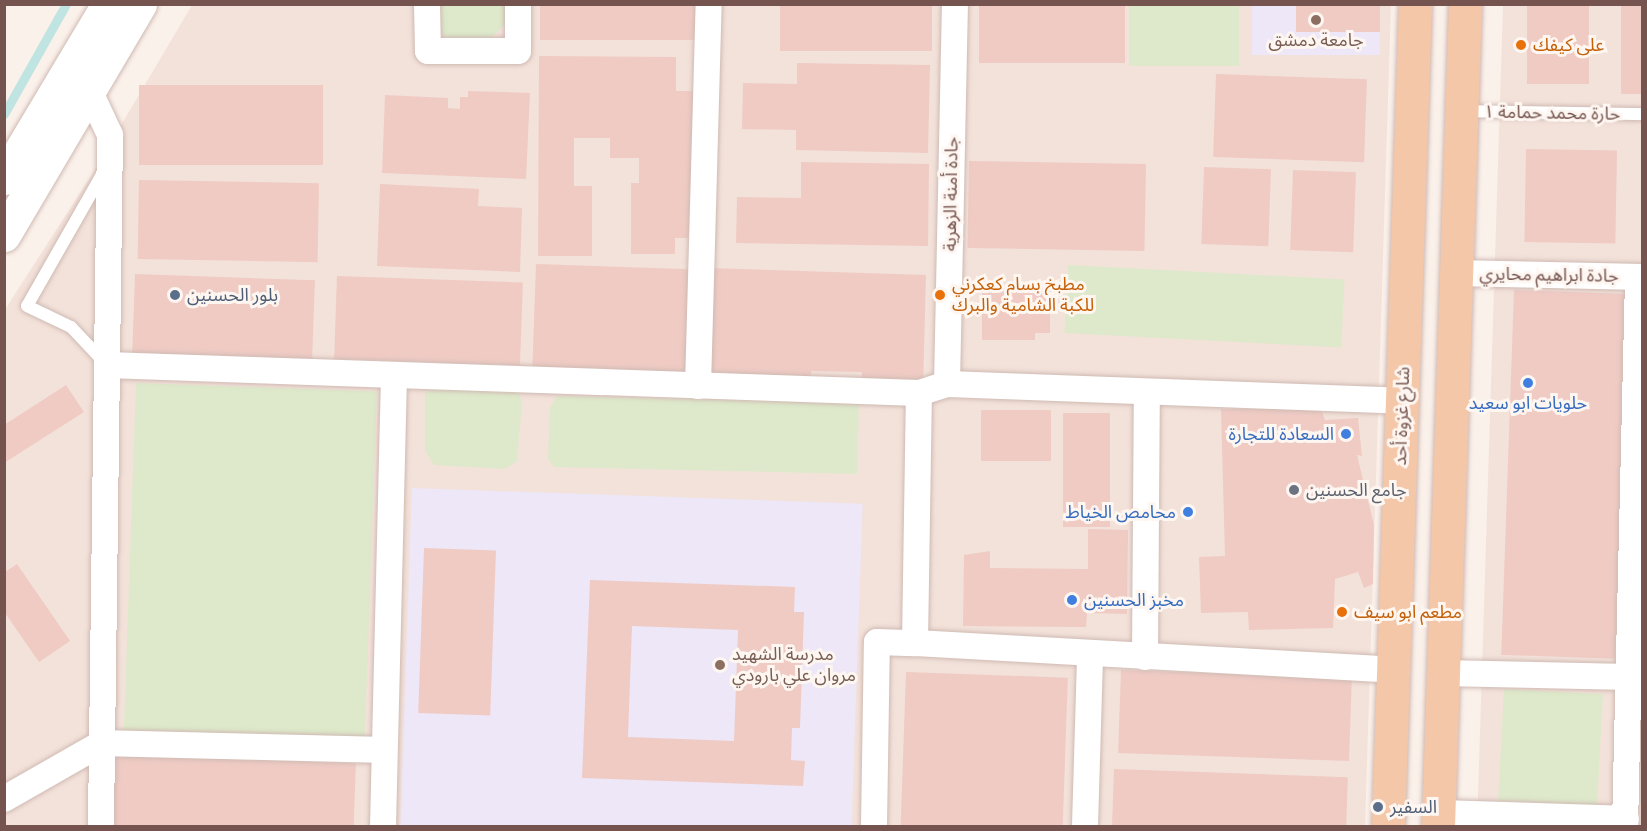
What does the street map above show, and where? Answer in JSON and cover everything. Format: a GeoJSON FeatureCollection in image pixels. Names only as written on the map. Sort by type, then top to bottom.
{"type":"FeatureCollection","features":[{"type":"Feature","properties":{"kind":"main road"},"geometry":{"type":"LineString","coordinates":[[4,178],[108,4]]}},
{"type":"Feature","properties":{"kind":"main road"},"geometry":{"type":"LineString","coordinates":[[4,235],[140,4]]}},
{"type":"Feature","properties":{"kind":"main road","name":"شارع غزوة أحد"},"geometry":{"type":"LineString","coordinates":[[1389,826],[1415,4]]}},
{"type":"Feature","properties":{"kind":"main road"},"geometry":{"type":"LineString","coordinates":[[1438,820],[1464,4]]}},
{"type":"Feature","properties":{"kind":"street"},"geometry":{"type":"LineString","coordinates":[[427,4],[428,51],[462,51],[518,51],[518,4]]}},
{"type":"Feature","properties":{"kind":"street"},"geometry":{"type":"LineString","coordinates":[[698,386],[709,4]]}},
{"type":"Feature","properties":{"kind":"street","name":"جادة أمنة الزهرية"},"geometry":{"type":"LineString","coordinates":[[947,384],[955,4]]}},
{"type":"Feature","properties":{"kind":"street"},"geometry":{"type":"LineString","coordinates":[[89,90],[110,135],[101,826]]}},
{"type":"Feature","properties":{"kind":"street","name":"جادة ابراهيم محايري"},"geometry":{"type":"LineString","coordinates":[[1456,273],[1640,277]]}},
{"type":"Feature","properties":{"kind":"street"},"geometry":{"type":"LineString","coordinates":[[1438,820],[1626,823],[1629,677],[1637,518],[1640,277]]}},
{"type":"Feature","properties":{"kind":"street"},"geometry":{"type":"LineString","coordinates":[[107,365],[919,393],[947,384],[1402,401]]}},
{"type":"Feature","properties":{"kind":"street"},"geometry":{"type":"LineString","coordinates":[[383,826],[394,376]]}},
{"type":"Feature","properties":{"kind":"street"},"geometry":{"type":"LineString","coordinates":[[1145,657],[1147,392]]}},
{"type":"Feature","properties":{"kind":"street"},"geometry":{"type":"LineString","coordinates":[[915,643],[919,393]]}},
{"type":"Feature","properties":{"kind":"street"},"geometry":{"type":"LineString","coordinates":[[874,826],[877,642],[1394,670]]}},
{"type":"Feature","properties":{"kind":"street"},"geometry":{"type":"LineString","coordinates":[[1085,826],[1090,654]]}},
{"type":"Feature","properties":{"kind":"street"},"geometry":{"type":"LineString","coordinates":[[1443,673],[1629,677]]}},
{"type":"Feature","properties":{"kind":"street"},"geometry":{"type":"LineString","coordinates":[[4,799],[102,743],[384,750]]}},
{"type":"Feature","properties":{"kind":"lane","name":"حارة محمد حمامة ١"},"geometry":{"type":"LineString","coordinates":[[1461,111],[1642,114]]}},
{"type":"Feature","properties":{"kind":"lane"},"geometry":{"type":"LineString","coordinates":[[107,365],[71,327],[27,306],[110,161]]}},
{"type":"Feature","properties":{"kind":"shaded area"},"geometry":{"type":"Polygon","coordinates":[[[192,5],[1391,5],[1365,826],[5,826],[4,311],[91,176],[192,5]]]}},
{"type":"Feature","properties":{"kind":"shaded area","name":"جامعة دمشق"},"geometry":{"type":"Polygon","coordinates":[[[1252,5],[1380,5],[1380,55],[1252,55],[1252,5]]]}},
{"type":"Feature","properties":{"kind":"shaded area"},"geometry":{"type":"Polygon","coordinates":[[[1503,5],[1642,5],[1642,826],[1477,826],[1503,5]]]}},
{"type":"Feature","properties":{"kind":"shaded area","name":"مدرسة الشهيد مروان علي بارودي"},"geometry":{"type":"Polygon","coordinates":[[[412,488],[863,504],[851,826],[400,826],[412,488]]]}},
{"type":"Feature","properties":{"kind":"green space"},"geometry":{"type":"Polygon","coordinates":[[[440,5],[505,5],[506,23],[486,43],[449,41],[439,31],[440,5]]]}},
{"type":"Feature","properties":{"kind":"green space"},"geometry":{"type":"Polygon","coordinates":[[[1129,5],[1239,5],[1239,66],[1129,66],[1129,5]]]}},
{"type":"Feature","properties":{"kind":"green space"},"geometry":{"type":"Polygon","coordinates":[[[1068,265],[1345,279],[1341,347],[1064,333],[1068,265]]]}},
{"type":"Feature","properties":{"kind":"green space"},"geometry":{"type":"Polygon","coordinates":[[[136,383],[377,391],[365,739],[124,731],[136,383]]]}},
{"type":"Feature","properties":{"kind":"green space"},"geometry":{"type":"Polygon","coordinates":[[[441,384],[512,389],[519,393],[522,402],[517,461],[505,469],[434,465],[425,451],[425,393],[441,384]]]}},
{"type":"Feature","properties":{"kind":"green space"},"geometry":{"type":"Polygon","coordinates":[[[557,396],[859,403],[857,474],[554,467],[548,459],[550,408],[557,396]]]}},
{"type":"Feature","properties":{"kind":"green space"},"geometry":{"type":"Polygon","coordinates":[[[1504,689],[1603,694],[1597,806],[1498,801],[1504,689]]]}},
{"type":"Feature","properties":{"kind":"building"},"geometry":{"type":"Polygon","coordinates":[[[780,4],[932,4],[932,51],[780,51],[780,4]]]}},
{"type":"Feature","properties":{"kind":"building"},"geometry":{"type":"Polygon","coordinates":[[[1296,4],[1380,4],[1380,32],[1296,32],[1296,4]]]}},
{"type":"Feature","properties":{"kind":"building"},"geometry":{"type":"Polygon","coordinates":[[[1527,4],[1589,4],[1589,84],[1527,84],[1527,4]]]}},
{"type":"Feature","properties":{"kind":"building"},"geometry":{"type":"Polygon","coordinates":[[[540,5],[698,5],[698,40],[540,40],[540,5]]]}},
{"type":"Feature","properties":{"kind":"building"},"geometry":{"type":"Polygon","coordinates":[[[979,5],[1125,5],[1125,63],[979,63],[979,5]]]}},
{"type":"Feature","properties":{"kind":"building"},"geometry":{"type":"Polygon","coordinates":[[[1621,5],[1642,5],[1642,94],[1621,94],[1621,5]]]}},
{"type":"Feature","properties":{"kind":"building"},"geometry":{"type":"Polygon","coordinates":[[[539,56],[676,57],[676,91],[693,91],[693,115],[700,115],[691,238],[675,238],[675,254],[631,254],[631,183],[639,183],[639,158],[610,158],[610,138],[574,138],[574,186],[592,186],[592,256],[538,256],[539,56]]]}},
{"type":"Feature","properties":{"kind":"building"},"geometry":{"type":"Polygon","coordinates":[[[797,63],[930,65],[928,153],[796,150],[796,130],[742,129],[743,83],[797,84],[797,63]]]}},
{"type":"Feature","properties":{"kind":"building"},"geometry":{"type":"Polygon","coordinates":[[[1216,74],[1367,79],[1364,162],[1213,157],[1216,74]]]}},
{"type":"Feature","properties":{"kind":"building"},"geometry":{"type":"Polygon","coordinates":[[[139,85],[323,85],[323,165],[139,165],[139,85]]]}},
{"type":"Feature","properties":{"kind":"building"},"geometry":{"type":"Polygon","coordinates":[[[468,91],[530,93],[526,179],[382,173],[385,95],[448,98],[448,108],[460,109],[460,97],[468,97],[468,91]]]}},
{"type":"Feature","properties":{"kind":"building"},"geometry":{"type":"Polygon","coordinates":[[[1526,149],[1617,151],[1615,244],[1524,242],[1526,149]]]}},
{"type":"Feature","properties":{"kind":"building"},"geometry":{"type":"Polygon","coordinates":[[[969,161],[1146,164],[1144,251],[967,248],[969,161]]]}},
{"type":"Feature","properties":{"kind":"building"},"geometry":{"type":"Polygon","coordinates":[[[801,162],[929,164],[928,246],[736,243],[737,197],[801,198],[801,162]]]}},
{"type":"Feature","properties":{"kind":"building"},"geometry":{"type":"Polygon","coordinates":[[[1204,167],[1271,169],[1268,246],[1201,244],[1204,167]]]}},
{"type":"Feature","properties":{"kind":"building"},"geometry":{"type":"Polygon","coordinates":[[[1293,170],[1356,172],[1353,252],[1290,250],[1293,170]]]}},
{"type":"Feature","properties":{"kind":"building"},"geometry":{"type":"Polygon","coordinates":[[[139,180],[319,183],[318,262],[138,259],[139,180]]]}},
{"type":"Feature","properties":{"kind":"building"},"geometry":{"type":"Polygon","coordinates":[[[380,184],[479,189],[478,206],[522,208],[520,272],[377,266],[380,184]]]}},
{"type":"Feature","properties":{"kind":"building"},"geometry":{"type":"Polygon","coordinates":[[[536,264],[690,269],[686,373],[532,368],[536,264]]]}},
{"type":"Feature","properties":{"kind":"building"},"geometry":{"type":"Polygon","coordinates":[[[709,268],[926,275],[923,389],[862,387],[862,372],[811,371],[811,382],[706,379],[709,268]]]}},
{"type":"Feature","properties":{"kind":"building"},"geometry":{"type":"Polygon","coordinates":[[[135,274],[315,280],[312,359],[132,353],[135,274]]]}},
{"type":"Feature","properties":{"kind":"building"},"geometry":{"type":"Polygon","coordinates":[[[337,276],[523,282],[520,365],[334,359],[337,276]]]}},
{"type":"Feature","properties":{"kind":"building"},"geometry":{"type":"Polygon","coordinates":[[[982,288],[1050,288],[1050,333],[1035,333],[1035,340],[982,340],[982,288]]]}},
{"type":"Feature","properties":{"kind":"building"},"geometry":{"type":"Polygon","coordinates":[[[1514,290],[1628,294],[1615,659],[1501,655],[1514,290]]]}},
{"type":"Feature","properties":{"kind":"building"},"geometry":{"type":"Polygon","coordinates":[[[66,385],[84,412],[4,463],[4,425],[66,385]]]}},
{"type":"Feature","properties":{"kind":"building","name":"جامع الحسنين"},"geometry":{"type":"Polygon","coordinates":[[[1221,409],[1321,409],[1325,420],[1358,418],[1362,456],[1357,455],[1374,525],[1373,584],[1364,588],[1358,572],[1335,579],[1333,628],[1249,630],[1248,612],[1201,613],[1199,557],[1225,556],[1221,409]]]}},
{"type":"Feature","properties":{"kind":"building"},"geometry":{"type":"Polygon","coordinates":[[[981,410],[1051,410],[1051,461],[981,461],[981,410]]]}},
{"type":"Feature","properties":{"kind":"building"},"geometry":{"type":"Polygon","coordinates":[[[1063,413],[1110,413],[1110,527],[1063,527],[1063,413]]]}},
{"type":"Feature","properties":{"kind":"building"},"geometry":{"type":"Polygon","coordinates":[[[1088,529],[1128,530],[1127,614],[1087,613],[1086,627],[963,626],[964,555],[990,551],[990,568],[1088,569],[1088,529]]]}},
{"type":"Feature","properties":{"kind":"building"},"geometry":{"type":"Polygon","coordinates":[[[424,548],[496,551],[490,715],[418,713],[424,548]]]}},
{"type":"Feature","properties":{"kind":"building"},"geometry":{"type":"Polygon","coordinates":[[[17,564],[70,641],[39,662],[5,613],[5,572],[17,564]]]}},
{"type":"Feature","properties":{"kind":"building"},"geometry":{"type":"Polygon","coordinates":[[[590,580],[795,587],[794,612],[804,612],[800,728],[792,728],[791,760],[805,761],[803,786],[582,778],[590,580]],[[632,626],[628,737],[734,741],[738,630],[632,626]]]}},
{"type":"Feature","properties":{"kind":"building"},"geometry":{"type":"Polygon","coordinates":[[[1121,670],[1352,678],[1349,761],[1118,753],[1121,670]]]}},
{"type":"Feature","properties":{"kind":"building"},"geometry":{"type":"Polygon","coordinates":[[[906,672],[1068,678],[1063,826],[901,826],[906,672]]]}},
{"type":"Feature","properties":{"kind":"building"},"geometry":{"type":"Polygon","coordinates":[[[115,755],[356,763],[354,826],[113,826],[115,755]]]}},
{"type":"Feature","properties":{"kind":"building"},"geometry":{"type":"Polygon","coordinates":[[[1114,769],[1348,777],[1346,826],[1112,826],[1114,769]]]}},
{"type":"Feature","properties":{"kind":"waterway"},"geometry":{"type":"LineString","coordinates":[[4,114],[66,4]]}},
{"type":"Feature","properties":{"kind":"place","name":"جامعة دمشق"},"geometry":{"type":"Point","coordinates":[1316,20]}},
{"type":"Feature","properties":{"kind":"place","name":"على كيفك"},"geometry":{"type":"Point","coordinates":[1521,45]}},
{"type":"Feature","properties":{"kind":"place","name":"بلور الحسنين"},"geometry":{"type":"Point","coordinates":[175,295]}},
{"type":"Feature","properties":{"kind":"place","name":"مطبخ بسام كعكرني للكبة الشامية والبرك"},"geometry":{"type":"Point","coordinates":[940,295]}},
{"type":"Feature","properties":{"kind":"place","name":"حلويات ابو سعيد"},"geometry":{"type":"Point","coordinates":[1528,383]}},
{"type":"Feature","properties":{"kind":"place","name":"السعادة للتجارة"},"geometry":{"type":"Point","coordinates":[1346,434]}},
{"type":"Feature","properties":{"kind":"place","name":"جامع الحسنين"},"geometry":{"type":"Point","coordinates":[1294,490]}},
{"type":"Feature","properties":{"kind":"place","name":"محامص الخياط"},"geometry":{"type":"Point","coordinates":[1188,512]}},
{"type":"Feature","properties":{"kind":"place","name":"مخبز الحسنين"},"geometry":{"type":"Point","coordinates":[1072,600]}},
{"type":"Feature","properties":{"kind":"place","name":"مطعم ابو سيف"},"geometry":{"type":"Point","coordinates":[1342,612]}},
{"type":"Feature","properties":{"kind":"place","name":"مدرسة الشهيد مروان علي بارودي"},"geometry":{"type":"Point","coordinates":[720,665]}},
{"type":"Feature","properties":{"kind":"place","name":"السفير"},"geometry":{"type":"Point","coordinates":[1378,807]}}]}
